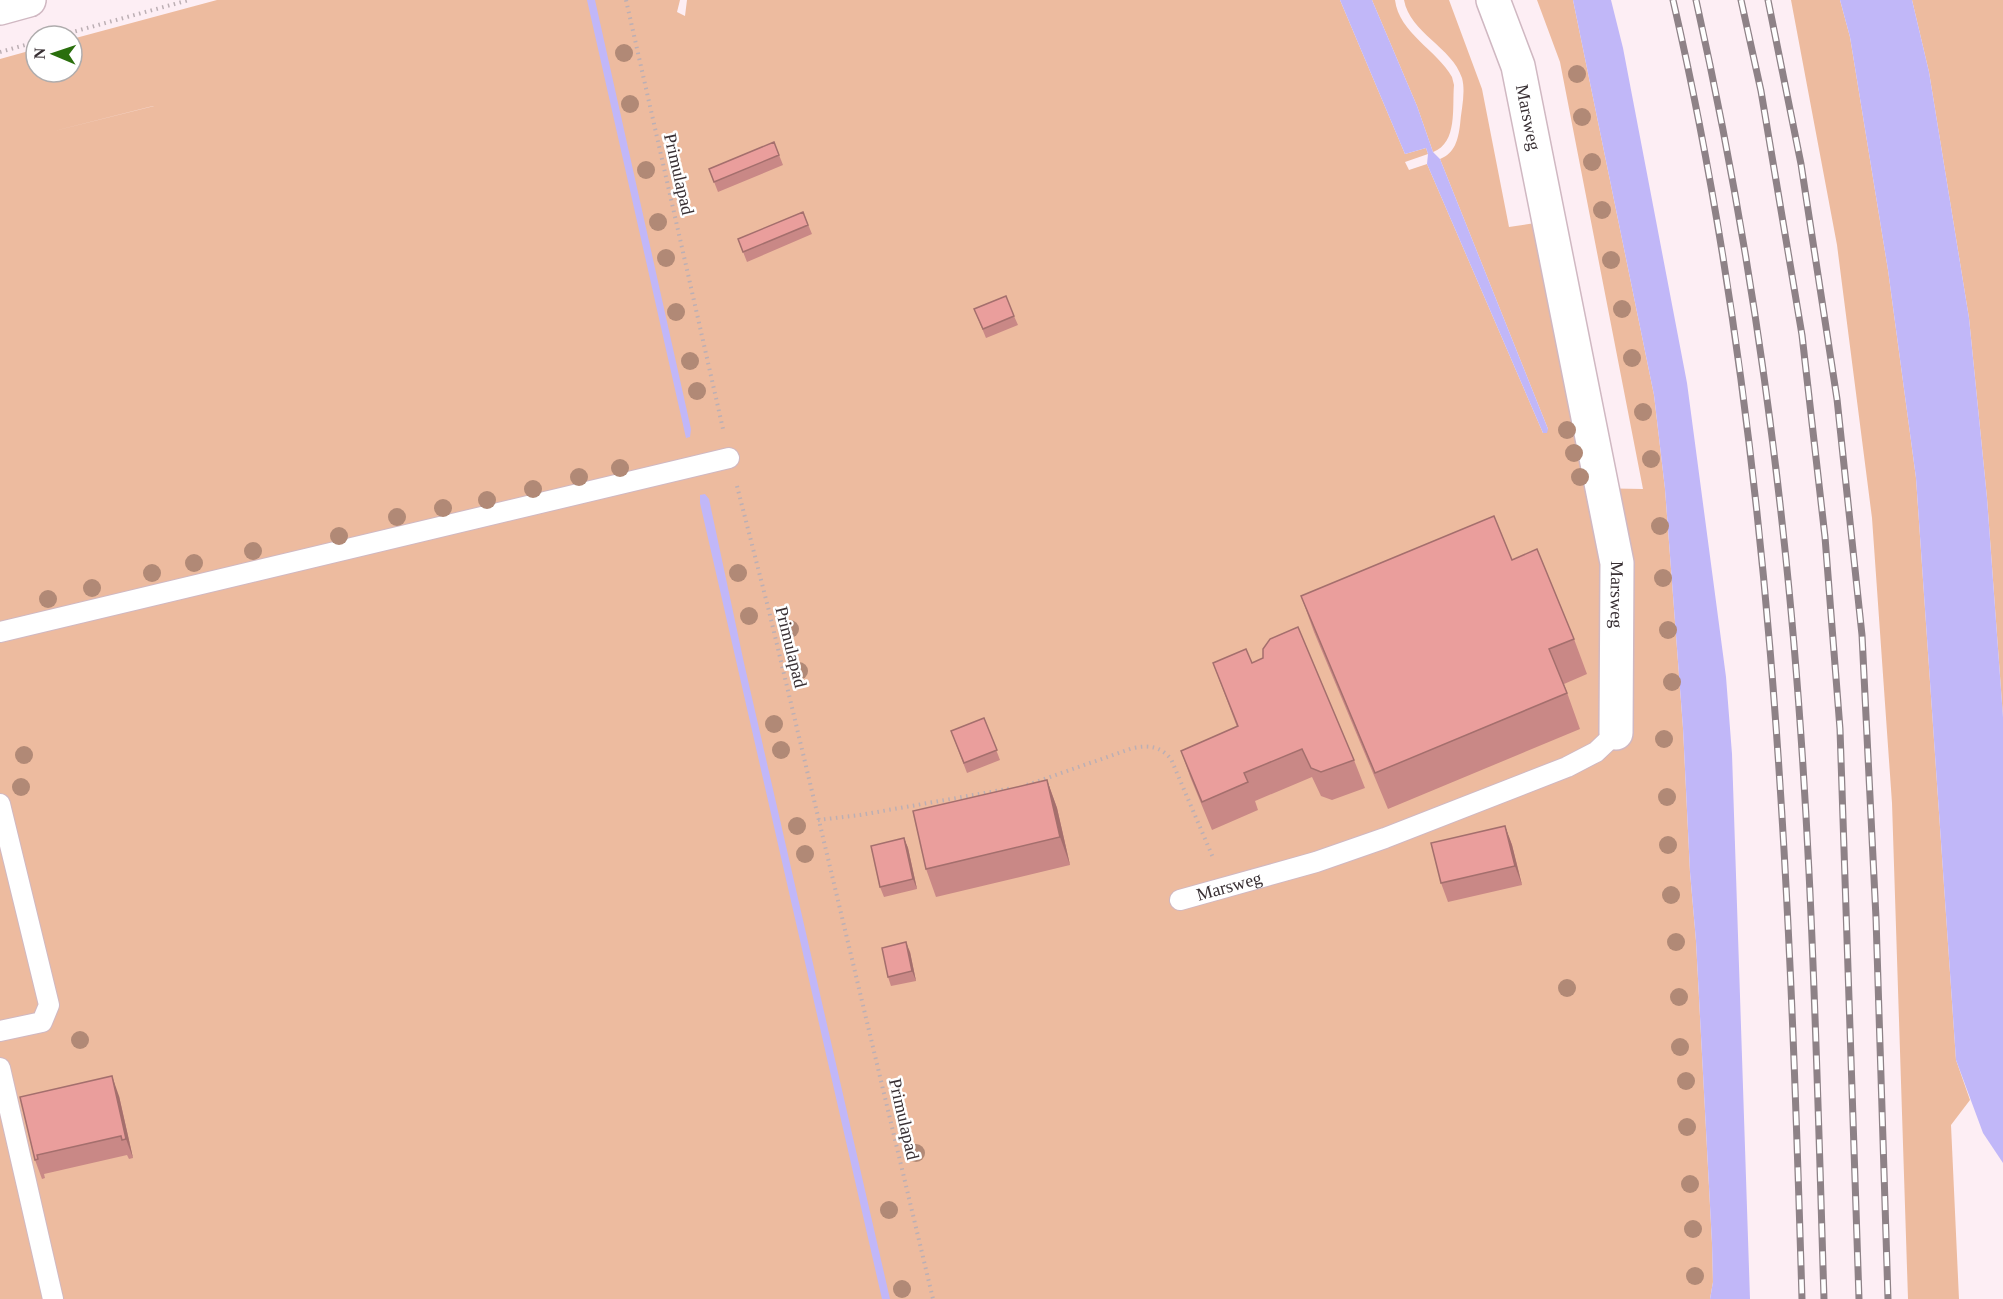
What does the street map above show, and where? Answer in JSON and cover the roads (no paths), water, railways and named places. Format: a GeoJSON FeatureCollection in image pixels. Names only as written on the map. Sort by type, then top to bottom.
{"type":"FeatureCollection","features":[{"type":"Feature","properties":{"kind":"street"},"geometry":{"type":"LineString","coordinates":[[0,8],[29,0]]}},
{"type":"Feature","properties":{"kind":"street","name":"Marsweg"},"geometry":{"type":"LineString","coordinates":[[1493,0],[1518,66],[1617,563],[1616,733]]}},
{"type":"Feature","properties":{"kind":"lane"},"geometry":{"type":"LineString","coordinates":[[0,632],[729,458]]}},
{"type":"Feature","properties":{"kind":"lane","name":"Marsweg"},"geometry":{"type":"LineString","coordinates":[[1180,900],[1316,862],[1385,838],[1566,767],[1596,752],[1616,733]]}},
{"type":"Feature","properties":{"kind":"lane"},"geometry":{"type":"LineString","coordinates":[[0,804],[49,1005],[42,1022],[0,1031]]}},
{"type":"Feature","properties":{"kind":"lane"},"geometry":{"type":"LineString","coordinates":[[0,1068],[53,1299]]}},
{"type":"Feature","properties":{"kind":"railway"},"geometry":{"type":"LineString","coordinates":[[1673,0],[1706,161],[1733,322],[1754,484],[1770,646],[1782,809],[1802,1299]]}},
{"type":"Feature","properties":{"kind":"railway"},"geometry":{"type":"LineString","coordinates":[[1696,0],[1747,264],[1767,398],[1783,531],[1806,819],[1824,1299]]}},
{"type":"Feature","properties":{"kind":"railway"},"geometry":{"type":"LineString","coordinates":[[1741,0],[1761,91],[1802,335],[1825,537],[1840,729],[1859,1299]]}},
{"type":"Feature","properties":{"kind":"railway"},"geometry":{"type":"LineString","coordinates":[[1768,0],[1801,164],[1837,399],[1862,635],[1876,918],[1888,1299]]}}]}
